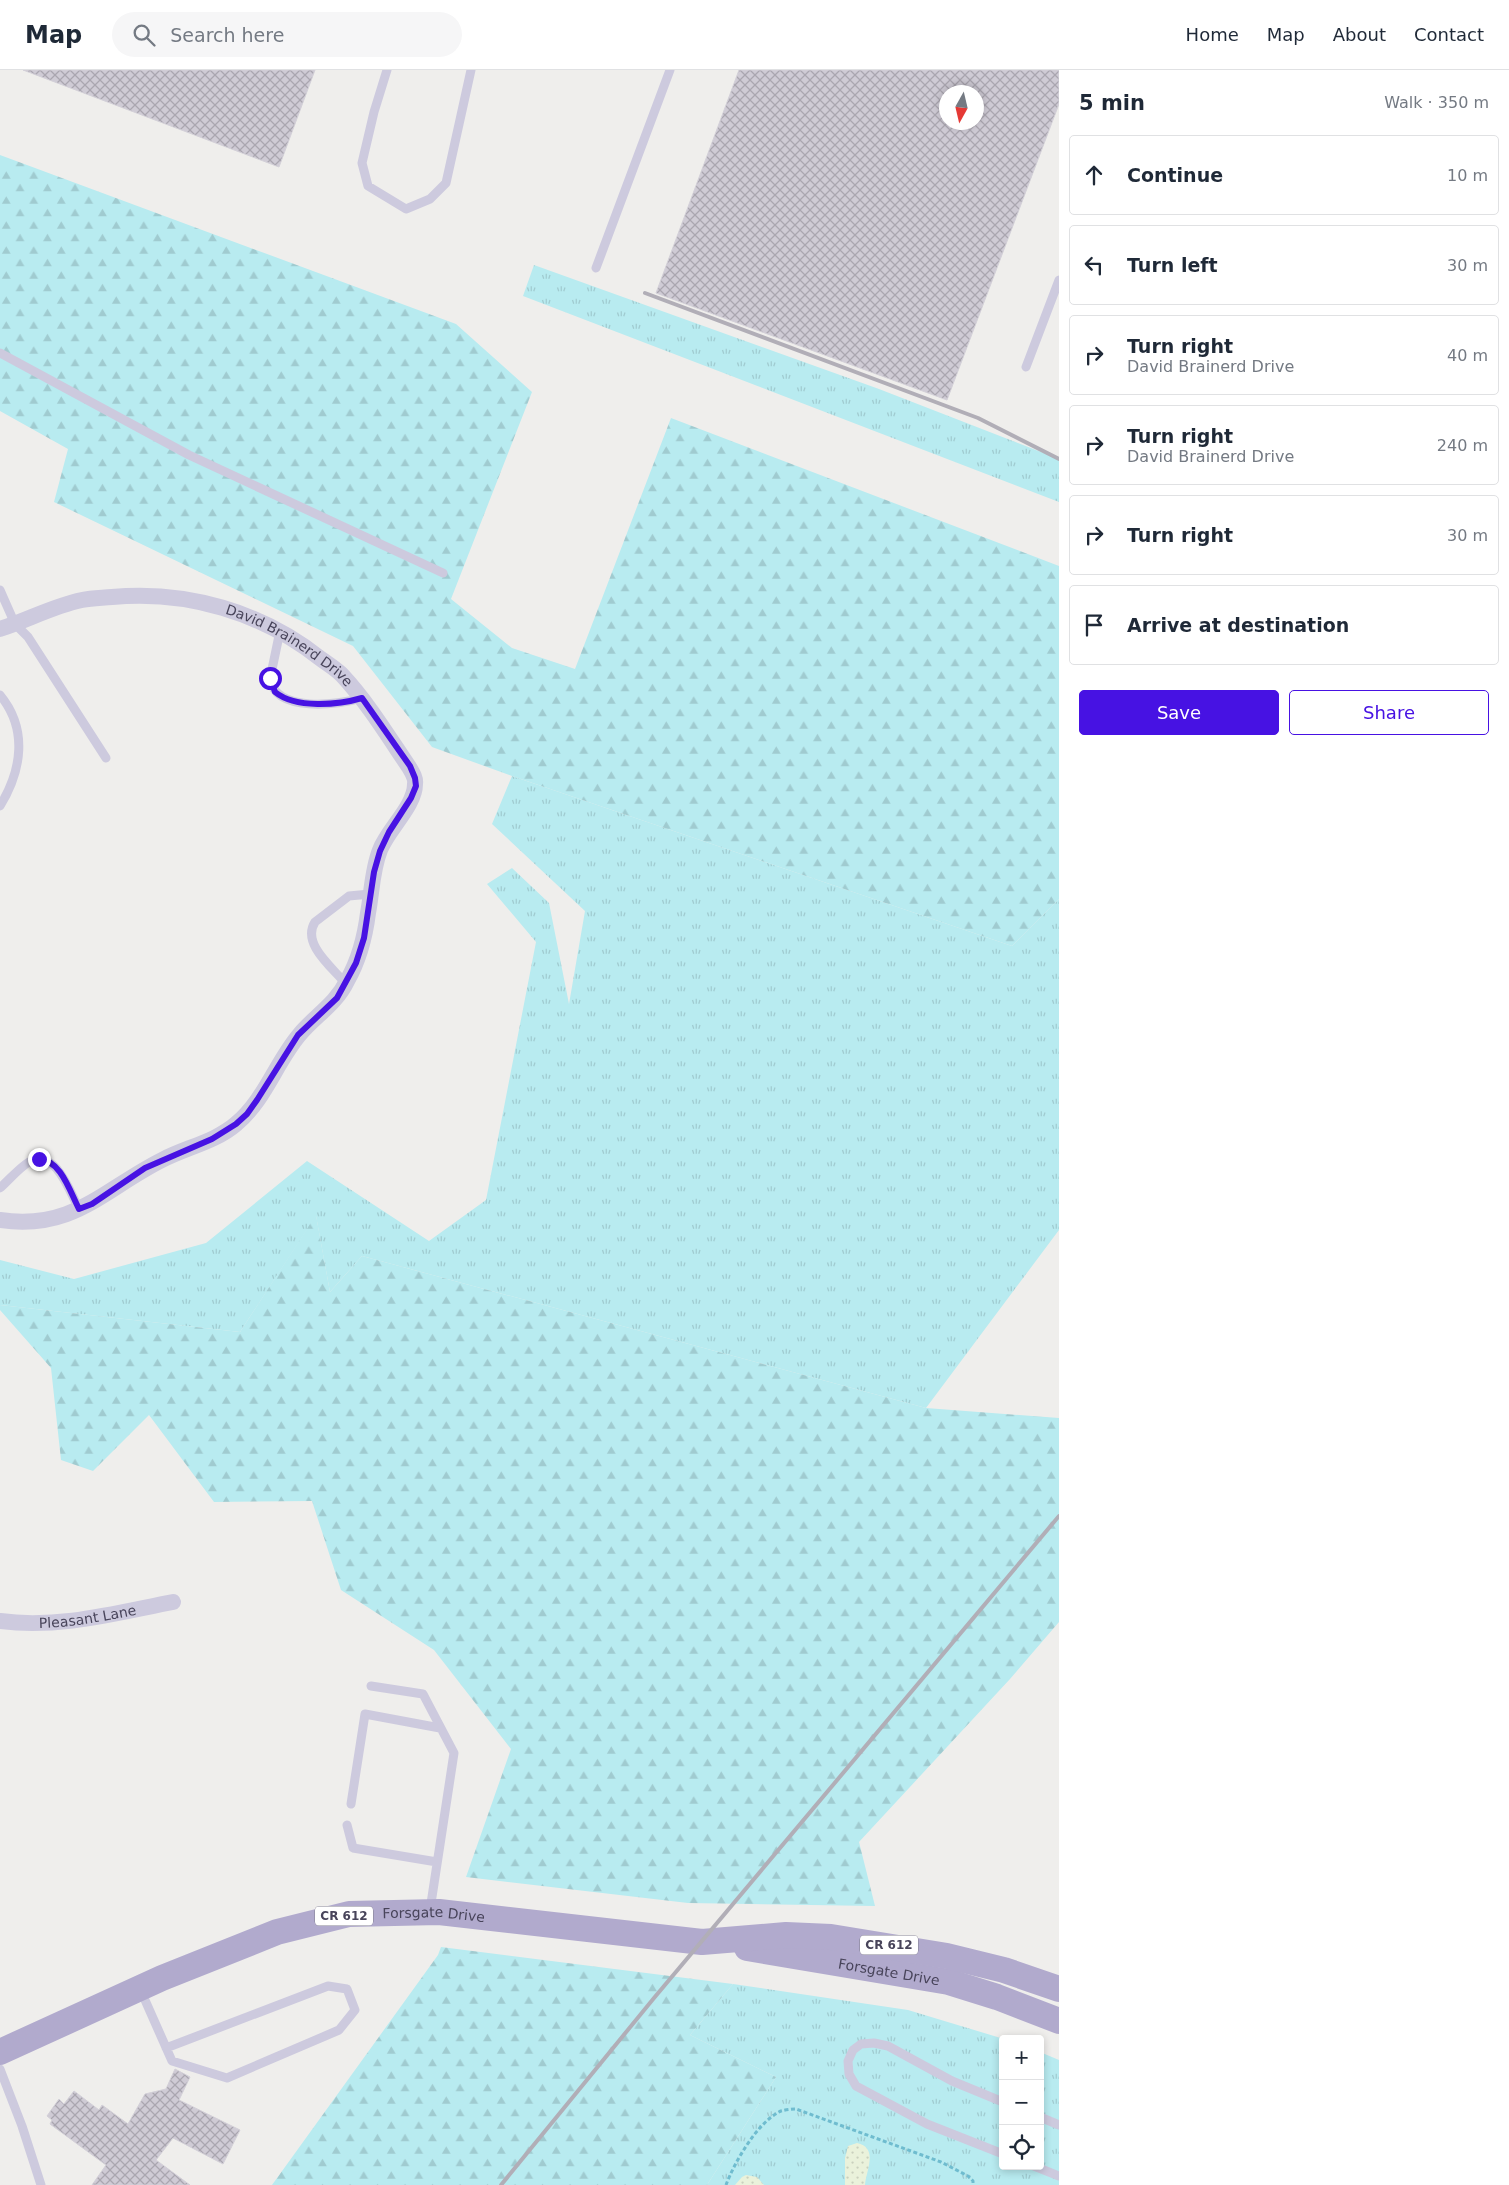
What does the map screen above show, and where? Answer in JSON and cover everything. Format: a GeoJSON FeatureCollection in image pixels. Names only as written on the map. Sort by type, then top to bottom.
{"type":"FeatureCollection","features":[{"type":"Feature","properties":{"kind":"main road","name":"Forsgate Drive"},"geometry":{"type":"LineString","coordinates":[[0,2052],[140,1988],[277,1932],[349,1914],[429,1912],[714,1942],[949,1982],[997,1997],[1059,2021]]}},
{"type":"Feature","properties":{"kind":"main road","name":"Forsgate Drive"},"geometry":{"type":"LineString","coordinates":[[714,1942],[786,1935],[831,1937],[876,1943],[948,1956],[985,1965],[1059,1989]]}},
{"type":"Feature","properties":{"kind":"street","name":"David Brainerd Drive"},"geometry":{"type":"LineString","coordinates":[[0,1220],[27,1221],[46,1219],[79,1209],[99,1200],[145,1168],[212,1139],[236,1124],[247,1114],[298,1035],[328,1007],[346,984],[356,963],[364,938],[370,894],[380,851],[416,786],[410,766],[362,698],[340,674],[306,646],[249,616],[220,606],[187,599],[150,595],[84,599],[47,609],[7,626]]}},
{"type":"Feature","properties":{"kind":"street","name":"Pleasant Lane"},"geometry":{"type":"LineString","coordinates":[[0,1621],[22,1624],[75,1621],[173,1602]]}},
{"type":"Feature","properties":{"kind":"lane"},"geometry":{"type":"LineString","coordinates":[[387,70],[374,112],[362,163],[368,186],[406,209],[430,199],[446,183],[471,70]]}},
{"type":"Feature","properties":{"kind":"lane"},"geometry":{"type":"LineString","coordinates":[[596,268],[670,70]]}},
{"type":"Feature","properties":{"kind":"lane"},"geometry":{"type":"LineString","coordinates":[[1026,367],[1059,280]]}},
{"type":"Feature","properties":{"kind":"lane"},"geometry":{"type":"LineString","coordinates":[[0,353],[189,455],[443,573]]}},
{"type":"Feature","properties":{"kind":"lane"},"geometry":{"type":"LineString","coordinates":[[0,590],[7,626],[28,637],[106,758]]}},
{"type":"Feature","properties":{"kind":"lane"},"geometry":{"type":"LineString","coordinates":[[280,631],[270,678],[275,692],[291,701],[332,705],[362,698]]}},
{"type":"Feature","properties":{"kind":"lane"},"geometry":{"type":"LineString","coordinates":[[0,696],[14,717],[19,730],[20,744],[15,774],[0,806]]}},
{"type":"Feature","properties":{"kind":"lane"},"geometry":{"type":"LineString","coordinates":[[346,984],[312,943],[312,927],[315,922],[344,899],[356,894],[370,894]]}},
{"type":"Feature","properties":{"kind":"lane"},"geometry":{"type":"LineString","coordinates":[[0,1188],[28,1163],[45,1160],[56,1166],[79,1209]]}},
{"type":"Feature","properties":{"kind":"lane"},"geometry":{"type":"LineString","coordinates":[[371,1686],[423,1694],[454,1753],[429,1912]]}},
{"type":"Feature","properties":{"kind":"lane"},"geometry":{"type":"LineString","coordinates":[[351,1804],[365,1714],[440,1728]]}},
{"type":"Feature","properties":{"kind":"lane"},"geometry":{"type":"LineString","coordinates":[[348,1825],[353,1848],[437,1862]]}},
{"type":"Feature","properties":{"kind":"lane"},"geometry":{"type":"LineString","coordinates":[[140,1988],[166,2048],[172,2061],[227,2078],[339,2030],[355,2010],[347,1989],[328,1986],[166,2048]]}},
{"type":"Feature","properties":{"kind":"lane"},"geometry":{"type":"LineString","coordinates":[[999,2100],[952,2081],[888,2046],[874,2043],[861,2044],[853,2050],[848,2061],[849,2074],[856,2086],[927,2124],[999,2152]]}},
{"type":"Feature","properties":{"kind":"lane"},"geometry":{"type":"LineString","coordinates":[[0,2069],[22,2126],[41,2185]]}},
{"type":"Feature","properties":{"kind":"lane"},"geometry":{"type":"LineString","coordinates":[[1044,2119],[1059,2125]]}},
{"type":"Feature","properties":{"kind":"lane"},"geometry":{"type":"LineString","coordinates":[[1044,2170],[1059,2176]]}},
{"type":"Feature","properties":{"kind":"path"},"geometry":{"type":"LineString","coordinates":[[726,2185],[738,2158],[766,2121],[781,2111],[796,2109],[941,2162],[968,2176],[973,2181],[973,2185]]}},
{"type":"Feature","properties":{"kind":"green space"},"geometry":{"type":"Polygon","coordinates":[[[0,155],[456,324],[532,392],[451,599],[512,648],[575,669],[671,418],[1059,566],[1059,899],[1012,946],[432,747],[353,646],[54,502],[68,449],[0,411],[0,155]]]}},
{"type":"Feature","properties":{"kind":"green space"},"geometry":{"type":"Polygon","coordinates":[[[534,265],[879,389],[1059,459],[1059,502],[523,296],[534,265]]]}},
{"type":"Feature","properties":{"kind":"green space"},"geometry":{"type":"Polygon","coordinates":[[[512,776],[1012,946],[1059,899],[1059,1230],[926,1408],[362,1256],[330,1292],[316,1216],[240,1332],[0,1305],[0,1260],[74,1279],[206,1243],[307,1161],[429,1241],[486,1200],[536,942],[487,884],[512,868],[549,903],[569,1004],[585,911],[492,824],[512,776]]]}},
{"type":"Feature","properties":{"kind":"green space"},"geometry":{"type":"Polygon","coordinates":[[[316,1215],[330,1292],[362,1256],[926,1408],[1059,1418],[1059,1622],[1010,1679],[859,1842],[875,1906],[688,1903],[466,1877],[511,1749],[434,1650],[341,1590],[312,1501],[214,1502],[149,1415],[93,1471],[61,1460],[51,1368],[0,1310],[0,1305],[240,1332],[316,1215]]]}},
{"type":"Feature","properties":{"kind":"green space"},"geometry":{"type":"Polygon","coordinates":[[[441,1947],[733,1984],[690,2035],[776,2077],[707,2185],[272,2185],[438,1955],[441,1947]]]}},
{"type":"Feature","properties":{"kind":"green space"},"geometry":{"type":"Polygon","coordinates":[[[733,1984],[908,2010],[999,2037],[999,2170],[1044,2170],[1044,2054],[1059,2060],[1059,2185],[707,2185],[776,2077],[690,2035],[733,1984]]]}},
{"type":"Feature","properties":{"kind":"sand"},"geometry":{"type":"Polygon","coordinates":[[[857,2143],[868,2150],[870,2160],[865,2185],[845,2185],[845,2158],[848,2146],[857,2143]]]}},
{"type":"Feature","properties":{"kind":"sand"},"geometry":{"type":"Polygon","coordinates":[[[746,2175],[757,2177],[764,2185],[735,2185],[746,2175]]]}},
{"type":"Feature","properties":{"kind":"building"},"geometry":{"type":"Polygon","coordinates":[[[23,70],[315,70],[279,167],[23,70]]]}},
{"type":"Feature","properties":{"kind":"building"},"geometry":{"type":"Polygon","coordinates":[[[739,70],[1059,70],[1059,104],[947,400],[656,293],[739,70]]]}},
{"type":"Feature","properties":{"kind":"building"},"geometry":{"type":"Polygon","coordinates":[[[175,2069],[190,2077],[179,2100],[240,2130],[223,2164],[173,2138],[156,2160],[190,2185],[92,2185],[106,2165],[50,2124],[52,2120],[47,2116],[59,2099],[64,2104],[74,2091],[99,2110],[102,2105],[128,2124],[145,2094],[166,2089],[175,2069]]]}},
{"type":"Feature","properties":{"kind":"railway"},"geometry":{"type":"LineString","coordinates":[[645,293],[978,418],[1059,459]]}},
{"type":"Feature","properties":{"kind":"railway"},"geometry":{"type":"LineString","coordinates":[[501,2185],[654,1998],[1059,1516]]}},
{"type":"Feature","properties":{"kind":"route"},"geometry":{"type":"LineString","coordinates":[[39,1159],[51,1162],[56,1166],[79,1209],[92,1204],[112,1192],[145,1168],[164,1158],[212,1139],[236,1124],[247,1114],[298,1035],[337,998],[346,984],[356,963],[364,938],[374,872],[380,851],[389,832],[411,798],[416,786],[415,778],[410,766],[362,698],[344,704],[332,705],[291,701],[275,692],[270,678]]}}]}
